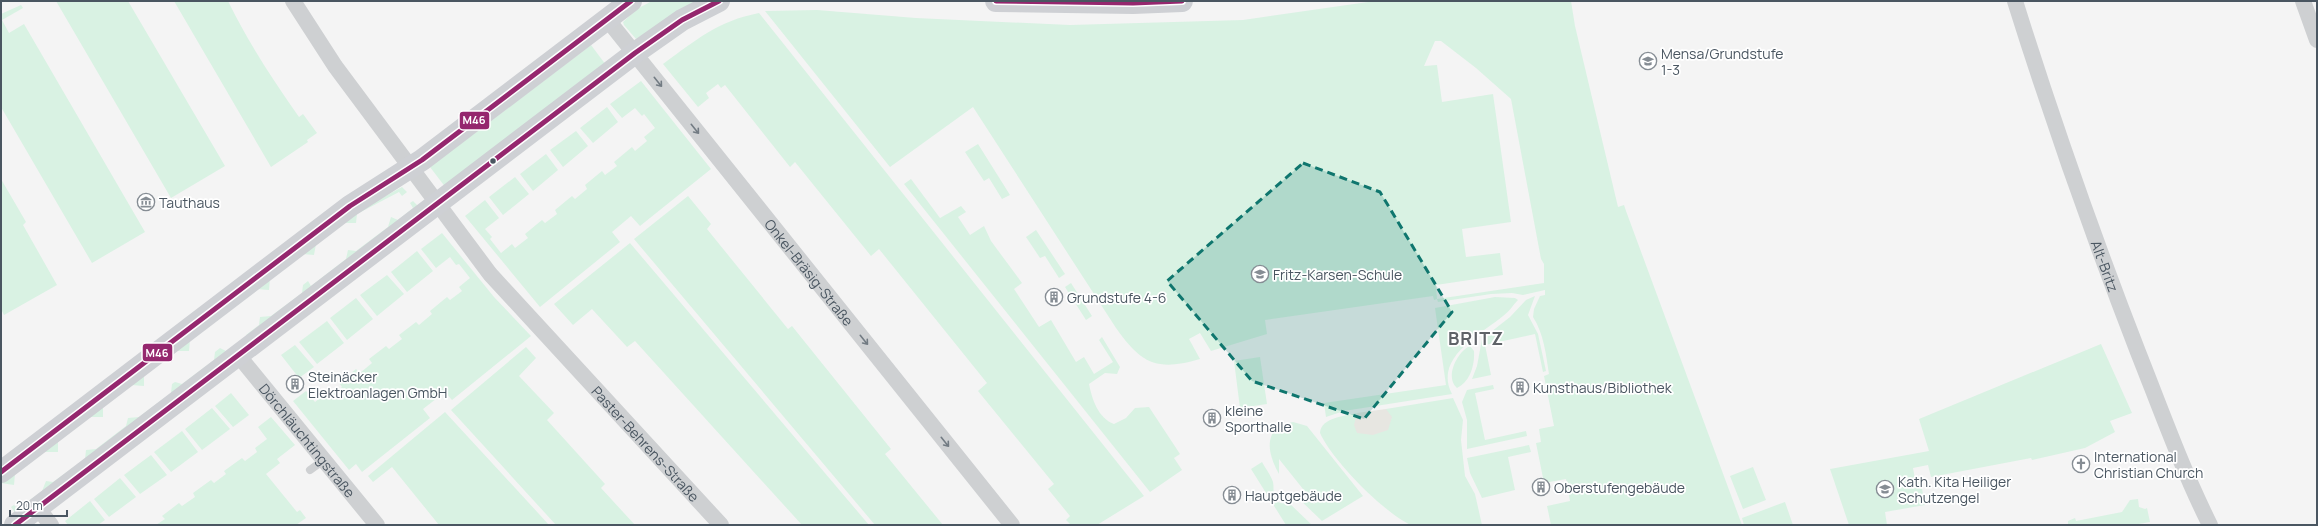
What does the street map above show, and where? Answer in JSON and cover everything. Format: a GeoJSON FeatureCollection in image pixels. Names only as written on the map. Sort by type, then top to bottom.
{"type":"FeatureCollection","features":[{"type":"Feature","properties":{"kind":"street","name":"Paster-Behrens-Straße"},"geometry":{"type":"LineString","coordinates":[[293,1],[335,66],[409,168],[490,274],[721,525]]}},
{"type":"Feature","properties":{"kind":"street"},"geometry":{"type":"LineString","coordinates":[[1,472],[350,206],[409,168],[631,1]]}},
{"type":"Feature","properties":{"kind":"street"},"geometry":{"type":"LineString","coordinates":[[15,525],[635,53],[682,20],[719,1]]}},
{"type":"Feature","properties":{"kind":"street"},"geometry":{"type":"LineString","coordinates":[[996,1],[1133,3],[1182,1]]}},
{"type":"Feature","properties":{"kind":"street","name":"Alt-Britz"},"geometry":{"type":"LineString","coordinates":[[2015,1],[2051,115],[2124,318],[2189,483],[2210,525]]}},
{"type":"Feature","properties":{"kind":"street"},"geometry":{"type":"LineString","coordinates":[[2303,1],[2317,40]]}},
{"type":"Feature","properties":{"kind":"street","name":"Onkel-Bräsig-Straße"},"geometry":{"type":"LineString","coordinates":[[607,19],[1012,525]]}},
{"type":"Feature","properties":{"kind":"street","name":"Dörchläuchtingstraße"},"geometry":{"type":"LineString","coordinates":[[238,355],[377,525]]}},
{"type":"Feature","properties":{"kind":"street"},"geometry":{"type":"LineString","coordinates":[[38,508],[51,525]]}},
{"type":"Feature","properties":{"kind":"lane"},"geometry":{"type":"LineString","coordinates":[[310,470],[324,460]]}},
{"type":"Feature","properties":{"kind":"highlighted area"},"geometry":{"type":"Polygon","coordinates":[[[1303,163],[1380,192],[1452,312],[1364,419],[1252,381],[1167,281],[1303,163]]]}},
{"type":"Feature","properties":{"kind":"green space"},"geometry":{"type":"Polygon","coordinates":[[[56,1],[128,1],[225,166],[171,198],[56,1]]]}},
{"type":"Feature","properties":{"kind":"green space"},"geometry":{"type":"Polygon","coordinates":[[[174,1],[228,1],[252,46],[280,89],[299,117],[303,114],[317,133],[307,140],[308,142],[271,167],[174,1]]]}},
{"type":"Feature","properties":{"kind":"green space"},"geometry":{"type":"Polygon","coordinates":[[[652,1],[700,1],[636,39],[623,22],[637,9],[652,1]]]}},
{"type":"Feature","properties":{"kind":"green space"},"geometry":{"type":"Polygon","coordinates":[[[1375,1],[1571,1],[1575,26],[1618,207],[1624,205],[1742,525],[1551,525],[1547,506],[1570,501],[1566,479],[1544,483],[1536,443],[1541,442],[1539,429],[1554,426],[1544,376],[1549,374],[1546,352],[1540,330],[1533,317],[1534,309],[1540,296],[1545,295],[1545,290],[1523,295],[1512,293],[1491,294],[1438,302],[1437,299],[1434,300],[1433,296],[1265,320],[1267,334],[1211,351],[1200,333],[1189,339],[1200,359],[1172,365],[1151,362],[1142,357],[1133,349],[1116,328],[973,107],[890,167],[765,11],[817,10],[916,18],[1070,25],[1243,20],[1375,1]],[[1435,41],[1424,66],[1437,65],[1442,102],[1493,94],[1511,222],[1462,229],[1466,257],[1500,253],[1503,275],[1436,285],[1437,299],[1544,283],[1544,264],[1541,259],[1511,99],[1476,68],[1441,41],[1435,41]]]}},
{"type":"Feature","properties":{"kind":"green space"},"geometry":{"type":"Polygon","coordinates":[[[21,5],[23,8],[2,20],[9,33],[24,24],[145,232],[92,263],[1,107],[1,14],[21,5]]]}},
{"type":"Feature","properties":{"kind":"green space"},"geometry":{"type":"Polygon","coordinates":[[[759,13],[1144,496],[1097,525],[1068,525],[1070,524],[1066,520],[1070,516],[1048,489],[1054,484],[978,391],[987,383],[879,249],[871,256],[795,162],[790,167],[725,85],[721,88],[718,84],[706,93],[709,98],[698,107],[663,64],[697,39],[719,26],[759,13]]]}},
{"type":"Feature","properties":{"kind":"green space"},"geometry":{"type":"Polygon","coordinates":[[[591,45],[606,65],[446,188],[430,167],[591,45]]]}},
{"type":"Feature","properties":{"kind":"green space"},"geometry":{"type":"Polygon","coordinates":[[[641,81],[711,169],[640,226],[631,216],[612,232],[620,242],[540,307],[465,216],[485,200],[499,218],[485,229],[492,237],[490,239],[501,253],[512,244],[515,248],[528,238],[525,234],[542,220],[545,223],[557,214],[555,210],[572,196],[575,199],[587,189],[585,185],[602,171],[605,175],[617,166],[614,162],[632,147],[635,151],[647,141],[644,137],[655,128],[644,114],[642,116],[635,108],[622,118],[610,104],[641,81]]]}},
{"type":"Feature","properties":{"kind":"green space"},"geometry":{"type":"Polygon","coordinates":[[[607,107],[618,122],[593,143],[580,128],[607,107]]]}},
{"type":"Feature","properties":{"kind":"green space"},"geometry":{"type":"Polygon","coordinates":[[[576,131],[588,146],[563,167],[550,150],[576,131]]]}},
{"type":"Feature","properties":{"kind":"green space"},"geometry":{"type":"Polygon","coordinates":[[[978,144],[1010,195],[1002,199],[989,178],[984,181],[965,152],[978,144]]]}},
{"type":"Feature","properties":{"kind":"green space"},"geometry":{"type":"Polygon","coordinates":[[[546,154],[558,170],[533,191],[520,174],[546,154]]]}},
{"type":"Feature","properties":{"kind":"green space"},"geometry":{"type":"Polygon","coordinates":[[[515,177],[529,194],[503,215],[489,197],[515,177]]]}},
{"type":"Feature","properties":{"kind":"green space"},"geometry":{"type":"Polygon","coordinates":[[[1,179],[26,222],[23,225],[57,285],[4,315],[1,309],[1,179]]]}},
{"type":"Feature","properties":{"kind":"green space"},"geometry":{"type":"Polygon","coordinates":[[[911,179],[940,218],[961,206],[966,212],[958,217],[970,235],[984,226],[991,241],[1022,283],[1014,289],[1039,327],[1051,320],[1076,362],[1084,357],[1094,374],[1113,362],[1099,340],[1102,337],[1120,367],[1117,374],[1105,373],[1089,384],[1092,396],[1100,413],[1108,421],[1114,424],[1126,418],[1135,408],[1149,407],[1180,454],[1174,458],[1182,470],[1150,492],[904,184],[911,179]]]}},
{"type":"Feature","properties":{"kind":"green space"},"geometry":{"type":"Polygon","coordinates":[[[402,187],[407,192],[402,196],[399,192],[357,214],[356,223],[343,223],[316,244],[314,255],[302,254],[281,270],[356,212],[402,187]]]}},
{"type":"Feature","properties":{"kind":"green space"},"geometry":{"type":"Polygon","coordinates":[[[688,196],[711,224],[707,229],[788,329],[792,326],[891,449],[885,454],[943,525],[875,525],[634,239],[688,196]]]}},
{"type":"Feature","properties":{"kind":"green space"},"geometry":{"type":"Polygon","coordinates":[[[413,201],[419,207],[248,337],[246,335],[259,325],[260,317],[271,316],[302,293],[303,285],[308,281],[311,286],[346,259],[348,250],[356,251],[388,227],[391,217],[398,220],[413,208],[410,203],[413,201]]]}},
{"type":"Feature","properties":{"kind":"green space"},"geometry":{"type":"Polygon","coordinates":[[[1036,230],[1065,274],[1059,278],[1045,256],[1040,258],[1026,237],[1036,230]]]}},
{"type":"Feature","properties":{"kind":"green space"},"geometry":{"type":"Polygon","coordinates":[[[442,233],[494,297],[531,336],[452,400],[445,392],[423,409],[430,418],[362,472],[356,464],[349,470],[293,401],[306,391],[315,402],[326,393],[329,397],[342,387],[339,383],[356,369],[360,373],[372,363],[369,359],[386,346],[389,349],[402,339],[399,335],[416,322],[419,325],[432,314],[430,311],[447,297],[450,300],[462,291],[459,287],[470,278],[459,264],[456,265],[450,257],[436,268],[421,249],[442,233]]]}},
{"type":"Feature","properties":{"kind":"green space"},"geometry":{"type":"Polygon","coordinates":[[[630,243],[869,525],[802,525],[635,341],[627,347],[592,309],[573,325],[554,304],[630,243]]]}},
{"type":"Feature","properties":{"kind":"green space"},"geometry":{"type":"Polygon","coordinates":[[[417,251],[433,271],[407,292],[391,272],[417,251]]]}},
{"type":"Feature","properties":{"kind":"green space"},"geometry":{"type":"Polygon","coordinates":[[[387,275],[404,294],[377,316],[360,295],[387,275]]]}},
{"type":"Feature","properties":{"kind":"green space"},"geometry":{"type":"Polygon","coordinates":[[[270,278],[269,290],[256,289],[270,278]]]}},
{"type":"Feature","properties":{"kind":"green space"},"geometry":{"type":"Polygon","coordinates":[[[1071,283],[1092,316],[1086,320],[1065,287],[1071,283]]]}},
{"type":"Feature","properties":{"kind":"green space"},"geometry":{"type":"Polygon","coordinates":[[[1535,296],[1528,315],[1538,334],[1546,371],[1543,372],[1535,334],[1485,345],[1491,375],[1472,379],[1477,366],[1482,339],[1510,317],[1526,300],[1535,296]]]}},
{"type":"Feature","properties":{"kind":"green space"},"geometry":{"type":"Polygon","coordinates":[[[1495,297],[1515,298],[1518,300],[1505,314],[1462,348],[1454,358],[1449,369],[1448,381],[1452,394],[1344,411],[1326,417],[1324,403],[1446,385],[1435,308],[1495,297]]]}},
{"type":"Feature","properties":{"kind":"green space"},"geometry":{"type":"Polygon","coordinates":[[[356,298],[373,319],[347,340],[330,318],[356,298]]]}},
{"type":"Feature","properties":{"kind":"green space"},"geometry":{"type":"Polygon","coordinates":[[[327,321],[344,343],[317,364],[299,342],[327,321]]]}},
{"type":"Feature","properties":{"kind":"green space"},"geometry":{"type":"Polygon","coordinates":[[[190,340],[189,351],[176,351],[144,375],[144,386],[131,385],[103,406],[103,417],[90,417],[58,441],[58,452],[44,452],[15,474],[14,485],[1,483],[1,480],[190,340]]]}},
{"type":"Feature","properties":{"kind":"green space"},"geometry":{"type":"Polygon","coordinates":[[[239,341],[17,515],[11,507],[14,505],[18,509],[42,491],[46,481],[53,482],[85,459],[86,450],[96,449],[126,426],[128,418],[139,417],[171,393],[172,384],[175,382],[182,384],[214,360],[215,352],[220,348],[226,351],[239,341]]]}},
{"type":"Feature","properties":{"kind":"green space"},"geometry":{"type":"Polygon","coordinates":[[[2101,344],[2132,413],[2110,421],[2115,432],[2085,448],[2032,460],[2031,458],[1931,477],[1928,465],[1913,468],[1915,479],[1920,478],[1925,505],[1885,512],[1887,525],[1849,525],[1830,469],[1929,451],[1919,419],[2101,344]]]}},
{"type":"Feature","properties":{"kind":"green space"},"geometry":{"type":"Polygon","coordinates":[[[295,345],[314,367],[299,378],[281,355],[295,345]]]}},
{"type":"Feature","properties":{"kind":"green space"},"geometry":{"type":"Polygon","coordinates":[[[1470,346],[1474,351],[1474,362],[1471,372],[1465,382],[1457,388],[1453,383],[1452,371],[1461,353],[1470,346]]]}},
{"type":"Feature","properties":{"kind":"green space"},"geometry":{"type":"Polygon","coordinates":[[[526,347],[536,358],[519,376],[554,413],[547,420],[605,484],[601,488],[635,525],[556,525],[451,410],[526,347]]]}},
{"type":"Feature","properties":{"kind":"green space"},"geometry":{"type":"Polygon","coordinates":[[[1260,357],[1267,404],[1240,408],[1234,361],[1260,357]]]}},
{"type":"Feature","properties":{"kind":"green space"},"geometry":{"type":"Polygon","coordinates":[[[1493,385],[1494,389],[1475,393],[1485,440],[1526,431],[1527,436],[1467,449],[1467,420],[1462,402],[1467,390],[1493,385]]]}},
{"type":"Feature","properties":{"kind":"green space"},"geometry":{"type":"Polygon","coordinates":[[[231,393],[249,415],[233,427],[215,406],[231,393]]]}},
{"type":"Feature","properties":{"kind":"green space"},"geometry":{"type":"Polygon","coordinates":[[[1453,398],[1463,420],[1461,440],[1465,476],[1475,494],[1482,525],[1411,525],[1400,519],[1360,485],[1335,457],[1320,433],[1321,428],[1329,420],[1341,416],[1357,413],[1356,417],[1386,411],[1386,409],[1453,398]]]}},
{"type":"Feature","properties":{"kind":"green space"},"geometry":{"type":"Polygon","coordinates":[[[212,408],[230,429],[202,450],[185,429],[212,408]]]}},
{"type":"Feature","properties":{"kind":"green space"},"geometry":{"type":"Polygon","coordinates":[[[445,412],[549,525],[439,525],[392,467],[373,482],[368,476],[445,412]]]}},
{"type":"Feature","properties":{"kind":"green space"},"geometry":{"type":"Polygon","coordinates":[[[271,417],[295,445],[277,459],[280,463],[266,474],[297,512],[300,510],[306,518],[296,525],[156,525],[165,519],[162,516],[179,503],[182,506],[195,497],[193,493],[211,480],[214,483],[226,474],[224,471],[242,458],[245,461],[257,452],[255,448],[267,439],[258,427],[271,417]]]}},
{"type":"Feature","properties":{"kind":"green space"},"geometry":{"type":"Polygon","coordinates":[[[1293,422],[1307,426],[1363,496],[1322,521],[1297,497],[1315,504],[1279,459],[1279,474],[1272,458],[1270,442],[1272,435],[1276,429],[1293,422]]]}},
{"type":"Feature","properties":{"kind":"green space"},"geometry":{"type":"Polygon","coordinates":[[[182,431],[198,452],[171,472],[154,452],[182,431]]]}},
{"type":"Feature","properties":{"kind":"green space"},"geometry":{"type":"Polygon","coordinates":[[[1529,445],[1531,452],[1508,457],[1515,490],[1482,498],[1470,473],[1467,458],[1529,445]]]}},
{"type":"Feature","properties":{"kind":"green space"},"geometry":{"type":"Polygon","coordinates":[[[151,455],[167,475],[140,494],[124,475],[151,455]]]}},
{"type":"Feature","properties":{"kind":"green space"},"geometry":{"type":"Polygon","coordinates":[[[1262,462],[1272,479],[1274,497],[1276,500],[1278,502],[1289,503],[1312,525],[1286,525],[1251,469],[1262,462]]]}},
{"type":"Feature","properties":{"kind":"green space"},"geometry":{"type":"Polygon","coordinates":[[[1753,467],[1766,500],[1743,509],[1730,476],[1753,467]]]}},
{"type":"Feature","properties":{"kind":"green space"},"geometry":{"type":"Polygon","coordinates":[[[120,478],[136,497],[109,517],[94,499],[120,478]]]}},
{"type":"Feature","properties":{"kind":"green space"},"geometry":{"type":"Polygon","coordinates":[[[2138,499],[2139,507],[2145,509],[2147,508],[2150,522],[2133,525],[2068,525],[2068,521],[2075,518],[2076,521],[2122,512],[2130,500],[2138,499]]]}},
{"type":"Feature","properties":{"kind":"green space"},"geometry":{"type":"Polygon","coordinates":[[[90,501],[105,520],[98,525],[68,525],[65,521],[90,501]]]}},
{"type":"Feature","properties":{"kind":"green space"},"geometry":{"type":"Polygon","coordinates":[[[1785,502],[1793,525],[1744,525],[1742,518],[1785,502]]]}},
{"type":"Feature","properties":{"kind":"sand"},"geometry":{"type":"Polygon","coordinates":[[[1386,409],[1392,417],[1388,430],[1373,435],[1357,433],[1354,425],[1357,413],[1386,409]]]}},
{"type":"Feature","properties":{"kind":"transit line","name":"M46"},"geometry":{"type":"LineString","coordinates":[[1,472],[350,206],[422,160],[631,1]]}},
{"type":"Feature","properties":{"kind":"transit line","name":"M46"},"geometry":{"type":"LineString","coordinates":[[15,525],[635,53],[682,20],[719,1]]}},
{"type":"Feature","properties":{"kind":"transit line","name":"M46"},"geometry":{"type":"LineString","coordinates":[[996,1],[1133,3],[1182,1]]}},
{"type":"Feature","properties":{"kind":"place","name":"Mensa/Grundstufe 1-3"},"geometry":{"type":"Point","coordinates":[1648,61]}},
{"type":"Feature","properties":{"kind":"place","name":"Tauthaus"},"geometry":{"type":"Point","coordinates":[146,202]}},
{"type":"Feature","properties":{"kind":"place","name":"Fritz-Karsen-Schule"},"geometry":{"type":"Point","coordinates":[1260,274]}},
{"type":"Feature","properties":{"kind":"place","name":"Grundstufe 4-6"},"geometry":{"type":"Point","coordinates":[1054,297]}},
{"type":"Feature","properties":{"kind":"place","name":"Steinäcker Elektroanlagen GmbH"},"geometry":{"type":"Point","coordinates":[295,384]}},
{"type":"Feature","properties":{"kind":"place","name":"Kunsthaus/Bibliothek"},"geometry":{"type":"Point","coordinates":[1520,387]}},
{"type":"Feature","properties":{"kind":"place","name":"kleine Sporthalle"},"geometry":{"type":"Point","coordinates":[1212,418]}},
{"type":"Feature","properties":{"kind":"place","name":"International Christian Church"},"geometry":{"type":"Point","coordinates":[2081,464]}},
{"type":"Feature","properties":{"kind":"place","name":"Oberstufengebäude"},"geometry":{"type":"Point","coordinates":[1541,487]}},
{"type":"Feature","properties":{"kind":"place","name":"Kath. Kita Heiliger Schutzengel"},"geometry":{"type":"Point","coordinates":[1885,489]}},
{"type":"Feature","properties":{"kind":"place","name":"Hauptgebäude"},"geometry":{"type":"Point","coordinates":[1232,495]}},
{"type":"Feature","properties":{"kind":"district","name":"BRITZ"},"geometry":{"type":"Point","coordinates":[1476,338]}}]}
